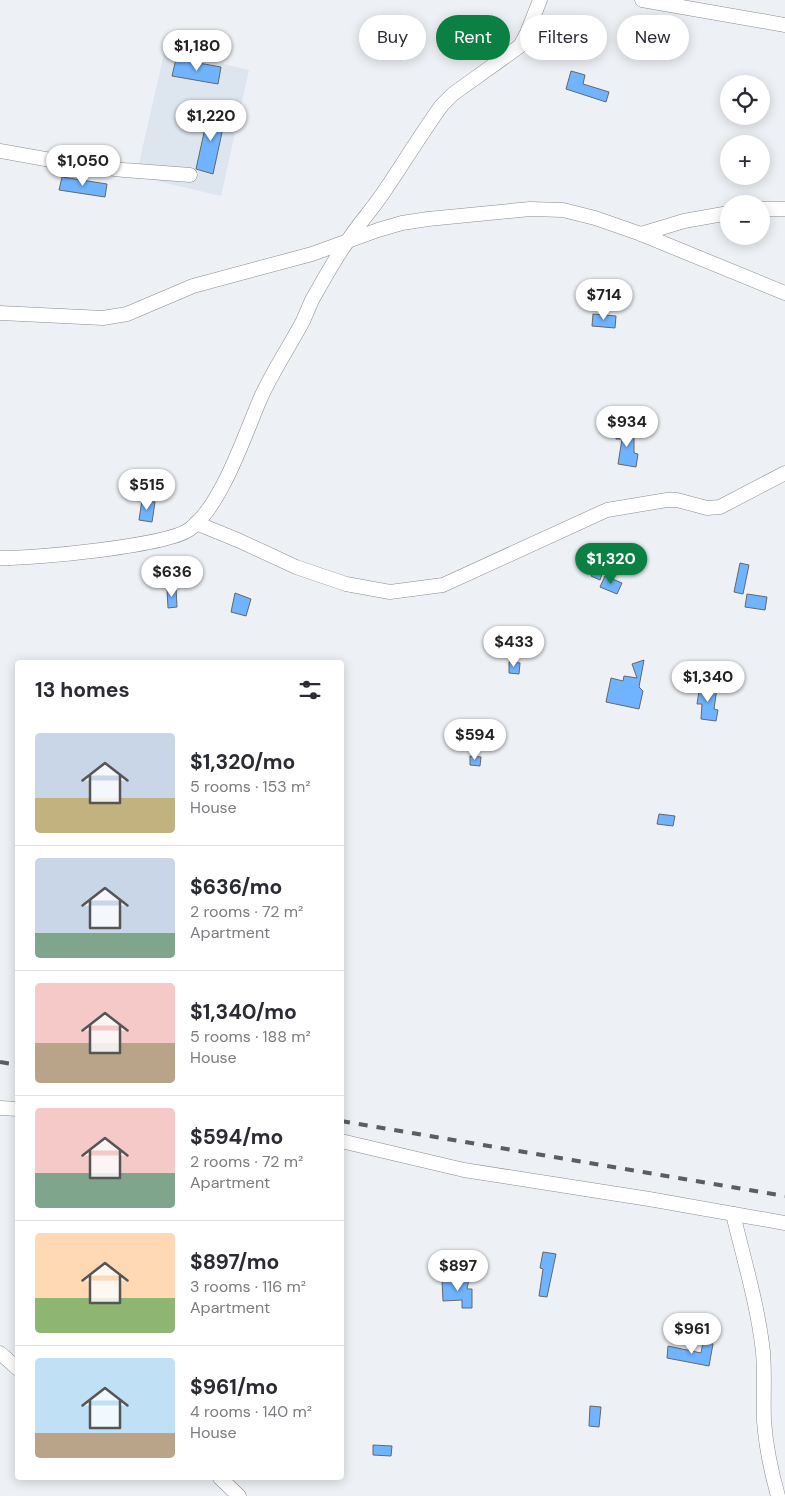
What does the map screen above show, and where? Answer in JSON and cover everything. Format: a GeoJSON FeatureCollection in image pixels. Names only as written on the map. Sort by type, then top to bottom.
{"type":"FeatureCollection","features":[{"type":"Feature","properties":{"kind":"street"},"geometry":{"type":"LineString","coordinates":[[0,558],[51,555],[137,544],[184,533],[196,523],[206,512],[220,488],[246,436],[270,378],[347,241],[381,196],[442,105],[453,94],[520,46],[540,0]]}},
{"type":"Feature","properties":{"kind":"street"},"geometry":{"type":"LineString","coordinates":[[642,0],[785,25]]}},
{"type":"Feature","properties":{"kind":"street"},"geometry":{"type":"LineString","coordinates":[[0,151],[73,164],[124,170],[190,174]]}},
{"type":"Feature","properties":{"kind":"street"},"geometry":{"type":"LineString","coordinates":[[0,313],[114,317],[141,309],[193,286],[312,254],[378,230],[411,222],[530,209],[563,210],[595,218],[641,234],[785,293]]}},
{"type":"Feature","properties":{"kind":"street"},"geometry":{"type":"LineString","coordinates":[[770,209],[785,209]]}},
{"type":"Feature","properties":{"kind":"street"},"geometry":{"type":"LineString","coordinates":[[641,234],[684,221],[720,215]]}},
{"type":"Feature","properties":{"kind":"street"},"geometry":{"type":"LineString","coordinates":[[196,523],[296,566],[346,584],[390,592],[442,585],[607,510],[667,500],[677,500],[707,508],[720,507],[785,473]]}},
{"type":"Feature","properties":{"kind":"street"},"geometry":{"type":"LineString","coordinates":[[0,1108],[15,1109]]}},
{"type":"Feature","properties":{"kind":"street"},"geometry":{"type":"LineString","coordinates":[[344,1142],[464,1170],[649,1198],[785,1223]]}},
{"type":"Feature","properties":{"kind":"street"},"geometry":{"type":"LineString","coordinates":[[733,1214],[760,1333],[765,1375],[764,1419],[766,1444],[768,1461],[778,1496]]}},
{"type":"Feature","properties":{"kind":"street"},"geometry":{"type":"LineString","coordinates":[[0,1353],[15,1366]]}},
{"type":"Feature","properties":{"kind":"street"},"geometry":{"type":"LineString","coordinates":[[222,1480],[239,1496]]}},
{"type":"Feature","properties":{"kind":"shaded area"},"geometry":{"type":"Polygon","coordinates":[[[165,50],[249,70],[221,196],[136,176],[165,50]]]}},
{"type":"Feature","properties":{"kind":"building"},"geometry":{"type":"Polygon","coordinates":[[[176,59],[221,67],[218,84],[172,76],[176,59]]]}},
{"type":"Feature","properties":{"kind":"building"},"geometry":{"type":"Polygon","coordinates":[[[571,71],[585,75],[583,84],[609,92],[606,102],[566,89],[571,71]]]}},
{"type":"Feature","properties":{"kind":"building"},"geometry":{"type":"Polygon","coordinates":[[[209,110],[226,114],[213,174],[196,169],[209,110]]]}},
{"type":"Feature","properties":{"kind":"building"},"geometry":{"type":"Polygon","coordinates":[[[62,177],[107,184],[105,197],[59,190],[62,177]]]}},
{"type":"Feature","properties":{"kind":"building"},"geometry":{"type":"Polygon","coordinates":[[[593,314],[616,316],[615,328],[592,326],[593,314]]]}},
{"type":"Feature","properties":{"kind":"building"},"geometry":{"type":"Polygon","coordinates":[[[616,429],[634,429],[634,453],[638,454],[636,467],[618,464],[622,439],[616,439],[616,429]]]}},
{"type":"Feature","properties":{"kind":"building"},"geometry":{"type":"Polygon","coordinates":[[[142,500],[155,502],[152,522],[139,520],[142,500]]]}},
{"type":"Feature","properties":{"kind":"building"},"geometry":{"type":"Polygon","coordinates":[[[740,563],[749,565],[743,594],[734,592],[740,563]]]}},
{"type":"Feature","properties":{"kind":"building"},"geometry":{"type":"Polygon","coordinates":[[[594,567],[603,571],[600,580],[591,576],[594,567]]]}},
{"type":"Feature","properties":{"kind":"building"},"geometry":{"type":"Polygon","coordinates":[[[605,576],[622,583],[617,594],[600,587],[605,576]]]}},
{"type":"Feature","properties":{"kind":"building"},"geometry":{"type":"Polygon","coordinates":[[[176,588],[177,607],[168,608],[167,589],[176,588]]]}},
{"type":"Feature","properties":{"kind":"building"},"geometry":{"type":"Polygon","coordinates":[[[235,593],[251,599],[246,616],[231,612],[235,593]]]}},
{"type":"Feature","properties":{"kind":"building"},"geometry":{"type":"Polygon","coordinates":[[[747,594],[767,597],[765,610],[745,607],[747,594]]]}},
{"type":"Feature","properties":{"kind":"building"},"geometry":{"type":"Polygon","coordinates":[[[644,660],[639,687],[643,691],[639,709],[606,702],[611,678],[623,681],[624,676],[637,678],[632,664],[644,660]]]}},
{"type":"Feature","properties":{"kind":"building"},"geometry":{"type":"Polygon","coordinates":[[[509,662],[520,663],[519,674],[509,673],[509,662]]]}},
{"type":"Feature","properties":{"kind":"building"},"geometry":{"type":"Polygon","coordinates":[[[700,685],[717,688],[714,709],[718,710],[716,721],[701,719],[702,704],[697,704],[700,685]]]}},
{"type":"Feature","properties":{"kind":"building"},"geometry":{"type":"Polygon","coordinates":[[[470,756],[481,757],[480,766],[470,765],[470,756]]]}},
{"type":"Feature","properties":{"kind":"building"},"geometry":{"type":"Polygon","coordinates":[[[659,814],[675,816],[673,826],[657,824],[659,814]]]}},
{"type":"Feature","properties":{"kind":"building"},"geometry":{"type":"Polygon","coordinates":[[[543,1252],[556,1254],[547,1297],[539,1296],[543,1269],[540,1268],[543,1252]]]}},
{"type":"Feature","properties":{"kind":"building"},"geometry":{"type":"Polygon","coordinates":[[[469,1279],[467,1289],[472,1289],[472,1308],[462,1308],[462,1300],[443,1301],[442,1280],[469,1279]]]}},
{"type":"Feature","properties":{"kind":"building"},"geometry":{"type":"Polygon","coordinates":[[[703,1342],[713,1344],[709,1366],[667,1358],[668,1346],[701,1353],[703,1342]]]}},
{"type":"Feature","properties":{"kind":"building"},"geometry":{"type":"Polygon","coordinates":[[[590,1406],[601,1407],[599,1427],[589,1426],[590,1406]]]}},
{"type":"Feature","properties":{"kind":"building"},"geometry":{"type":"Polygon","coordinates":[[[373,1445],[392,1446],[391,1456],[373,1455],[373,1445]]]}},
{"type":"Feature","properties":{"kind":"railway"},"geometry":{"type":"LineString","coordinates":[[0,1062],[15,1064]]}},
{"type":"Feature","properties":{"kind":"railway"},"geometry":{"type":"LineString","coordinates":[[344,1122],[785,1196]]}}]}
